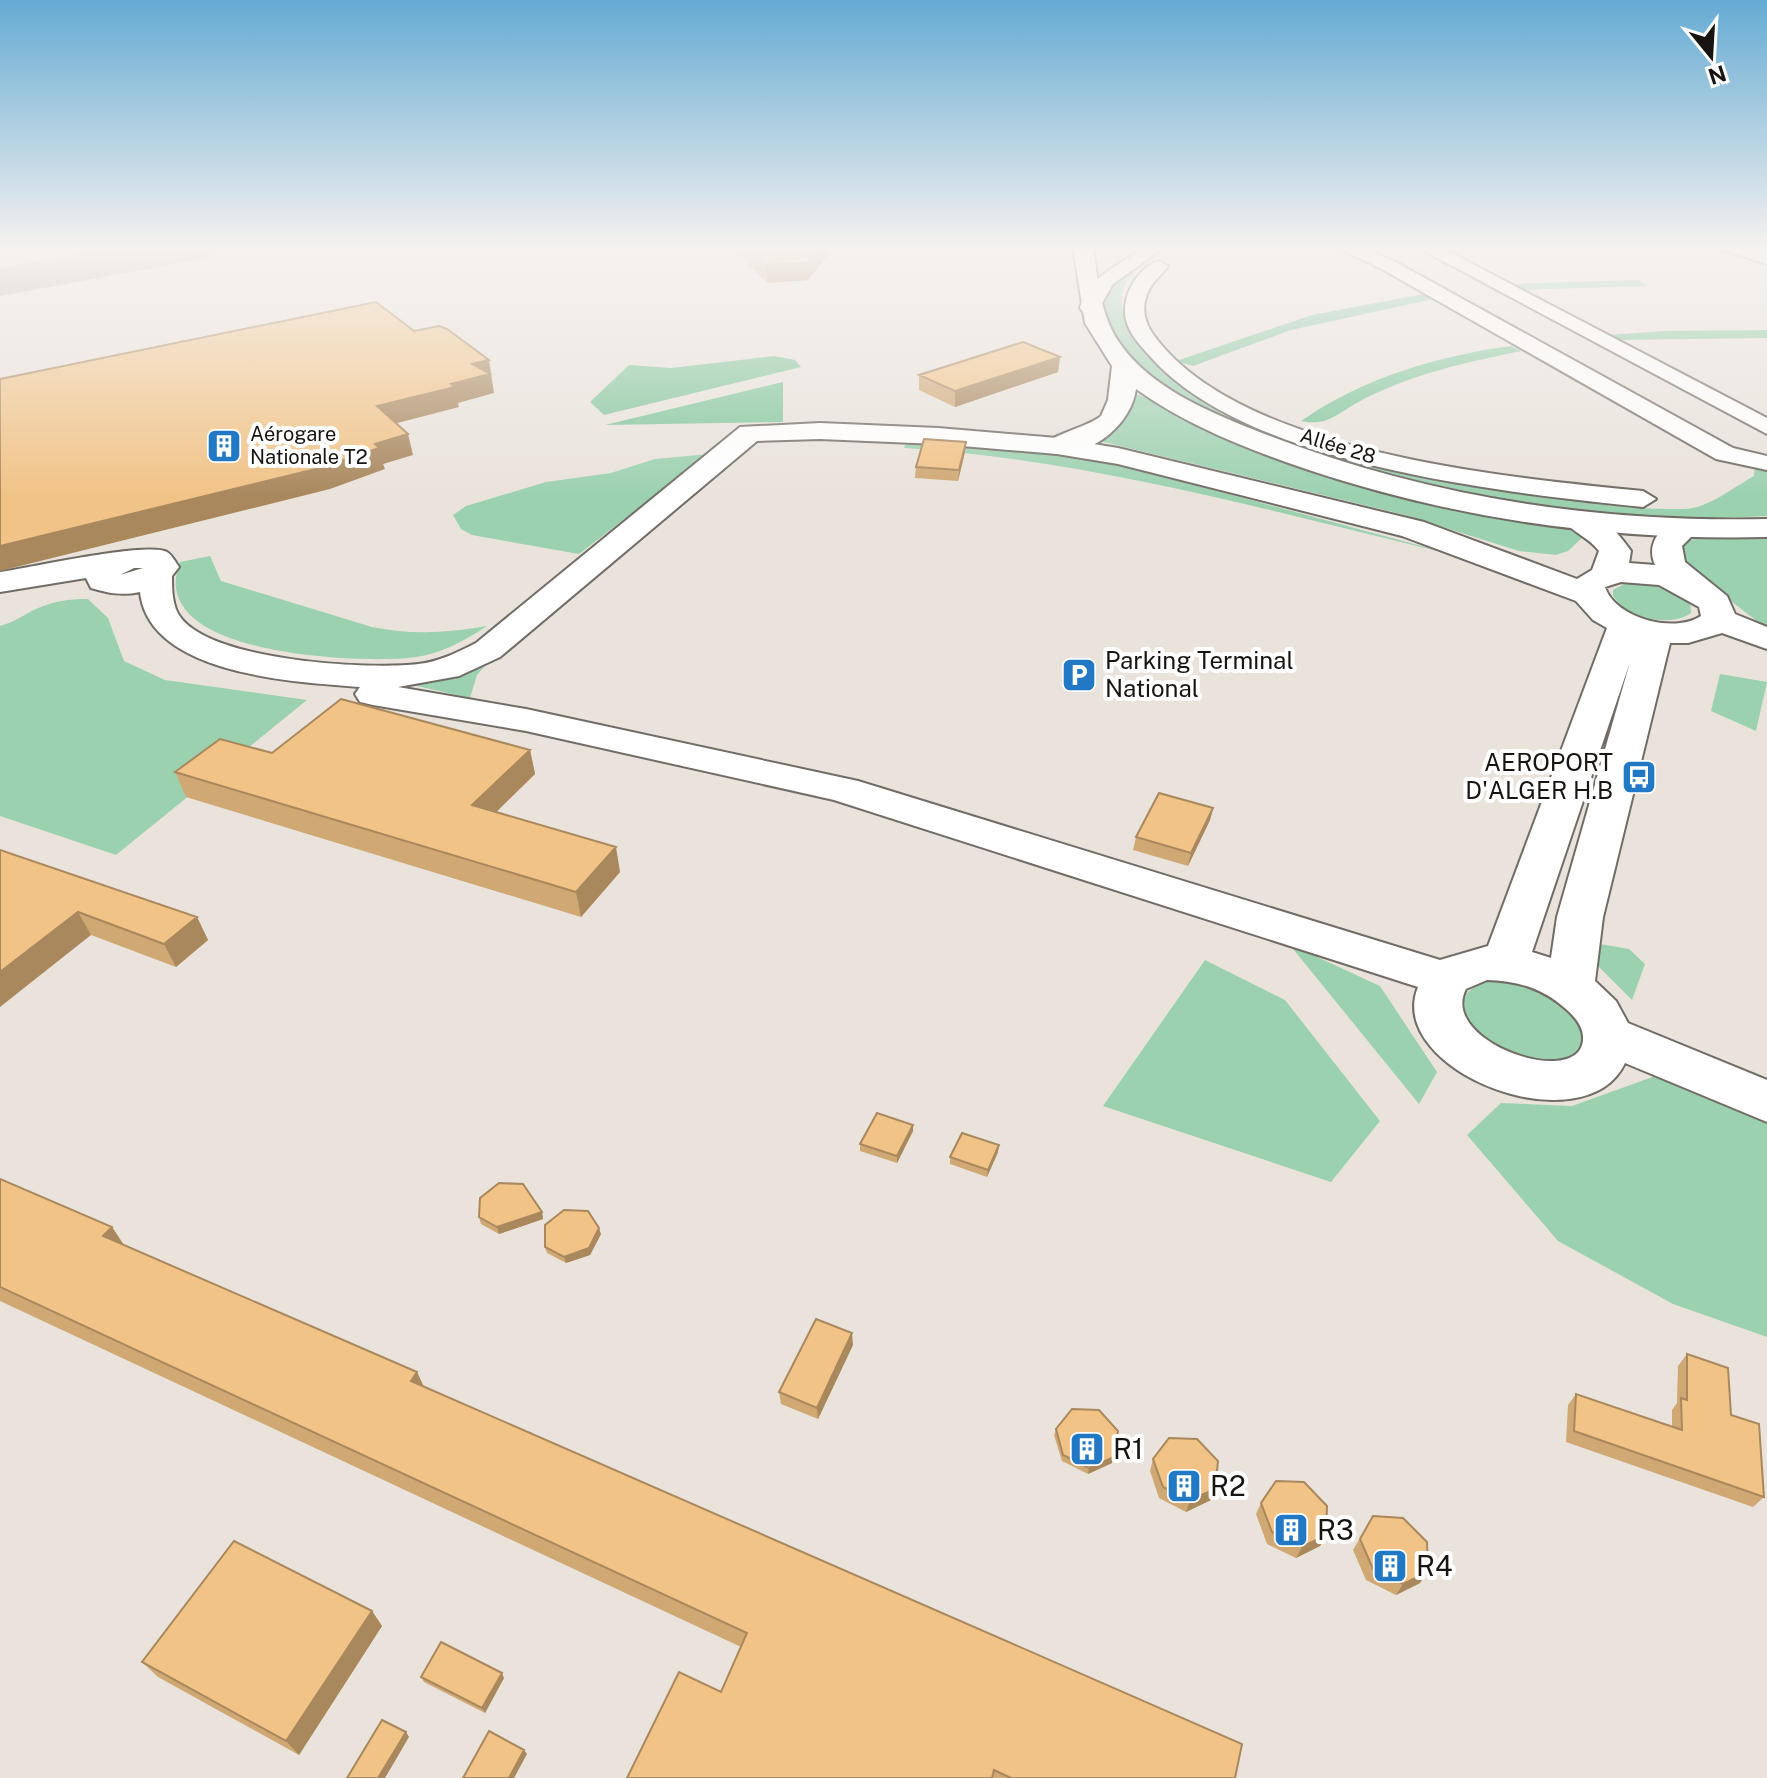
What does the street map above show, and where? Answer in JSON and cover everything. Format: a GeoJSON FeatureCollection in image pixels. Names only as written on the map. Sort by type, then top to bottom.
{"type":"FeatureCollection","features":[{"type":"Feature","properties":{"kind":"street"},"geometry":{"type":"LineString","coordinates":[[1100,330],[1124,366],[1175,402],[1208,420],[1291,455],[1454,499],[1578,519],[1685,528],[1764,529]]}},
{"type":"Feature","properties":{"kind":"street","name":"Allée 28"},"geometry":{"type":"LineString","coordinates":[[1139,330],[1147,345],[1170,368],[1233,407],[1321,442],[1427,470],[1550,490],[1643,499]]}},
{"type":"Feature","properties":{"kind":"street"},"geometry":{"type":"LineString","coordinates":[[1504,330],[1714,448],[1737,459],[1767,463]]}},
{"type":"Feature","properties":{"kind":"street"},"geometry":{"type":"LineString","coordinates":[[1583,330],[1767,427]]}},
{"type":"Feature","properties":{"kind":"street"},"geometry":{"type":"LineString","coordinates":[[1057,446],[1090,435],[1119,413],[1125,396],[1124,366]]}},
{"type":"Feature","properties":{"kind":"street"},"geometry":{"type":"LineString","coordinates":[[0,582],[126,575],[158,606],[170,628],[211,650],[299,670],[417,675],[456,666],[488,650],[750,433],[899,433],[1057,446],[1145,462],[1387,522],[1596,584],[1646,573],[1691,586]]}},
{"type":"Feature","properties":{"kind":"street"},"geometry":{"type":"LineString","coordinates":[[1578,519],[1603,534],[1615,551],[1615,559],[1596,584],[1600,609],[1641,627],[1689,633],[1713,626],[1719,620]]}},
{"type":"Feature","properties":{"kind":"street"},"geometry":{"type":"LineString","coordinates":[[1685,528],[1667,543],[1665,552],[1669,563],[1691,586],[1715,603],[1719,620]]}},
{"type":"Feature","properties":{"kind":"street"},"geometry":{"type":"LineString","coordinates":[[0,598],[126,575]]}},
{"type":"Feature","properties":{"kind":"street"},"geometry":{"type":"LineString","coordinates":[[126,575],[142,634],[170,658],[194,666],[526,720],[844,790],[1446,979]]}},
{"type":"Feature","properties":{"kind":"street"},"geometry":{"type":"LineString","coordinates":[[1719,620],[1767,639]]}},
{"type":"Feature","properties":{"kind":"street"},"geometry":{"type":"LineString","coordinates":[[1505,963],[1641,627]]}},
{"type":"Feature","properties":{"kind":"street"},"geometry":{"type":"LineString","coordinates":[[1571,987],[1580,917],[1641,627]]}},
{"type":"Feature","properties":{"kind":"street"},"geometry":{"type":"LineString","coordinates":[[1505,963],[1539,971],[1571,987],[1596,1009],[1608,1035],[1607,1052],[1598,1067],[1580,1077],[1557,1082],[1531,1080],[1503,1073],[1478,1060],[1449,1033],[1437,1004],[1446,979],[1470,965],[1505,963]]}},
{"type":"Feature","properties":{"kind":"street"},"geometry":{"type":"LineString","coordinates":[[1608,1035],[1767,1102]]}},
{"type":"Feature","properties":{"kind":"green space"},"geometry":{"type":"Polygon","coordinates":[[[1111,330],[1132,330],[1155,358],[1180,379],[1238,412],[1286,432],[1589,502],[1652,509],[1693,508],[1720,497],[1754,476],[1755,466],[1767,464],[1767,516],[1702,518],[1570,510],[1505,501],[1376,472],[1233,421],[1178,395],[1145,371],[1111,330]]]}},
{"type":"Feature","properties":{"kind":"green space"},"geometry":{"type":"Polygon","coordinates":[[[1268,330],[1291,330],[1193,366],[1176,361],[1268,330]]]}},
{"type":"Feature","properties":{"kind":"green space"},"geometry":{"type":"Polygon","coordinates":[[[1767,330],[1767,338],[1616,340],[1607,335],[1664,331],[1767,330]]]}},
{"type":"Feature","properties":{"kind":"green space"},"geometry":{"type":"Polygon","coordinates":[[[1511,346],[1521,351],[1420,376],[1381,391],[1326,420],[1301,421],[1350,393],[1402,371],[1456,356],[1511,346]]]}},
{"type":"Feature","properties":{"kind":"green space"},"geometry":{"type":"Polygon","coordinates":[[[774,356],[795,360],[801,367],[604,415],[590,402],[629,365],[671,368],[774,356]]]}},
{"type":"Feature","properties":{"kind":"green space"},"geometry":{"type":"Polygon","coordinates":[[[783,382],[783,422],[605,425],[783,382]]]}},
{"type":"Feature","properties":{"kind":"green space"},"geometry":{"type":"Polygon","coordinates":[[[1138,394],[1236,443],[1562,522],[1579,531],[1582,538],[1568,551],[1556,555],[1519,551],[1401,514],[1083,437],[1125,413],[1138,394]]]}},
{"type":"Feature","properties":{"kind":"green space"},"geometry":{"type":"Polygon","coordinates":[[[906,440],[1002,448],[1118,464],[1462,557],[1185,490],[1045,464],[904,448],[906,440]]]}},
{"type":"Feature","properties":{"kind":"green space"},"geometry":{"type":"Polygon","coordinates":[[[709,454],[579,554],[472,535],[461,529],[453,515],[466,506],[546,482],[611,473],[655,459],[709,454]]]}},
{"type":"Feature","properties":{"kind":"green space"},"geometry":{"type":"Polygon","coordinates":[[[1713,535],[1767,537],[1767,629],[1682,563],[1682,542],[1713,535]]]}},
{"type":"Feature","properties":{"kind":"green space"},"geometry":{"type":"Polygon","coordinates":[[[210,556],[221,581],[372,627],[430,632],[487,626],[449,647],[408,658],[344,658],[260,647],[222,635],[192,617],[177,593],[180,562],[210,556]]]}},
{"type":"Feature","properties":{"kind":"green space"},"geometry":{"type":"Polygon","coordinates":[[[1626,583],[1662,586],[1690,602],[1691,613],[1672,620],[1638,615],[1613,596],[1613,590],[1626,583]]]}},
{"type":"Feature","properties":{"kind":"green space"},"geometry":{"type":"Polygon","coordinates":[[[88,599],[108,618],[124,661],[165,680],[307,700],[116,855],[0,816],[0,626],[49,604],[88,599]]]}},
{"type":"Feature","properties":{"kind":"green space"},"geometry":{"type":"Polygon","coordinates":[[[492,658],[477,675],[470,698],[408,684],[492,658]]]}},
{"type":"Feature","properties":{"kind":"green space"},"geometry":{"type":"Polygon","coordinates":[[[1720,674],[1767,682],[1756,731],[1711,711],[1720,674]]]}},
{"type":"Feature","properties":{"kind":"green space"},"geometry":{"type":"Polygon","coordinates":[[[1594,943],[1629,949],[1645,964],[1632,1000],[1591,959],[1594,943]]]}},
{"type":"Feature","properties":{"kind":"green space"},"geometry":{"type":"Polygon","coordinates":[[[1289,944],[1380,986],[1437,1072],[1419,1104],[1289,944]]]}},
{"type":"Feature","properties":{"kind":"green space"},"geometry":{"type":"Polygon","coordinates":[[[1205,960],[1285,1000],[1380,1121],[1331,1182],[1103,1106],[1205,960]]]}},
{"type":"Feature","properties":{"kind":"green space"},"geometry":{"type":"Polygon","coordinates":[[[1504,979],[1545,990],[1568,1006],[1582,1027],[1581,1047],[1575,1055],[1564,1060],[1528,1065],[1470,1033],[1460,1006],[1463,999],[1477,985],[1504,979]]]}},
{"type":"Feature","properties":{"kind":"green space"},"geometry":{"type":"Polygon","coordinates":[[[1658,1075],[1767,1110],[1767,1337],[1673,1304],[1558,1241],[1467,1135],[1501,1103],[1572,1106],[1658,1075]]]}},
{"type":"Feature","properties":{"kind":"building","name":"Aérogare Nationale T2"},"geometry":{"type":"Polygon","coordinates":[[[239,330],[448,330],[489,360],[472,364],[490,374],[451,384],[455,387],[377,406],[408,434],[375,444],[379,448],[324,467],[0,546],[0,379],[239,330]]]}},
{"type":"Feature","properties":{"kind":"building"},"geometry":{"type":"Polygon","coordinates":[[[1023,342],[1060,357],[955,391],[919,375],[1023,342]]]}},
{"type":"Feature","properties":{"kind":"building"},"geometry":{"type":"Polygon","coordinates":[[[924,439],[966,442],[959,470],[916,467],[924,439]]]}},
{"type":"Feature","properties":{"kind":"building"},"geometry":{"type":"Polygon","coordinates":[[[341,699],[530,750],[472,805],[616,847],[576,892],[175,772],[220,739],[272,753],[341,699]]]}},
{"type":"Feature","properties":{"kind":"building"},"geometry":{"type":"Polygon","coordinates":[[[1159,793],[1213,808],[1191,853],[1136,837],[1159,793]]]}},
{"type":"Feature","properties":{"kind":"building"},"geometry":{"type":"Polygon","coordinates":[[[0,850],[197,917],[164,944],[78,912],[0,972],[0,850]]]}},
{"type":"Feature","properties":{"kind":"building"},"geometry":{"type":"Polygon","coordinates":[[[877,1113],[913,1125],[897,1156],[860,1144],[877,1113]]]}},
{"type":"Feature","properties":{"kind":"building"},"geometry":{"type":"Polygon","coordinates":[[[962,1133],[999,1145],[988,1170],[950,1157],[962,1133]]]}},
{"type":"Feature","properties":{"kind":"building"},"geometry":{"type":"Polygon","coordinates":[[[0,1179],[112,1227],[103,1236],[417,1372],[411,1381],[1242,1744],[1235,1778],[1011,1778],[994,1770],[992,1778],[627,1778],[679,1672],[721,1692],[747,1633],[0,1287],[0,1179]]]}},
{"type":"Feature","properties":{"kind":"building"},"geometry":{"type":"Polygon","coordinates":[[[499,1183],[523,1184],[542,1212],[497,1227],[479,1217],[480,1198],[499,1183]]]}},
{"type":"Feature","properties":{"kind":"building"},"geometry":{"type":"Polygon","coordinates":[[[564,1210],[588,1211],[599,1228],[589,1248],[564,1257],[545,1247],[545,1225],[564,1210]]]}},
{"type":"Feature","properties":{"kind":"building"},"geometry":{"type":"Polygon","coordinates":[[[816,1319],[852,1333],[817,1408],[779,1392],[816,1319]]]}},
{"type":"Feature","properties":{"kind":"building"},"geometry":{"type":"Polygon","coordinates":[[[1687,1354],[1728,1368],[1731,1415],[1759,1424],[1764,1497],[1574,1431],[1576,1394],[1682,1430],[1681,1398],[1687,1400],[1687,1354]]]}},
{"type":"Feature","properties":{"kind":"building","name":"R1"},"geometry":{"type":"Polygon","coordinates":[[[1072,1409],[1099,1410],[1118,1431],[1114,1457],[1089,1468],[1063,1455],[1056,1429],[1072,1409]]]}},
{"type":"Feature","properties":{"kind":"building","name":"R2"},"geometry":{"type":"Polygon","coordinates":[[[1169,1438],[1197,1439],[1218,1461],[1215,1489],[1190,1500],[1163,1487],[1153,1459],[1169,1438]]]}},
{"type":"Feature","properties":{"kind":"building","name":"R3"},"geometry":{"type":"Polygon","coordinates":[[[1276,1481],[1304,1482],[1327,1506],[1326,1535],[1302,1547],[1272,1532],[1261,1503],[1276,1481]]]}},
{"type":"Feature","properties":{"kind":"building","name":"R4"},"geometry":{"type":"Polygon","coordinates":[[[1373,1516],[1403,1518],[1427,1542],[1428,1572],[1403,1584],[1373,1569],[1360,1539],[1373,1516]]]}},
{"type":"Feature","properties":{"kind":"building"},"geometry":{"type":"Polygon","coordinates":[[[234,1541],[372,1611],[286,1741],[142,1662],[234,1541]]]}},
{"type":"Feature","properties":{"kind":"building"},"geometry":{"type":"Polygon","coordinates":[[[441,1642],[502,1673],[482,1708],[421,1677],[441,1642]]]}},
{"type":"Feature","properties":{"kind":"building"},"geometry":{"type":"Polygon","coordinates":[[[382,1720],[406,1732],[378,1778],[347,1778],[382,1720]]]}},
{"type":"Feature","properties":{"kind":"building"},"geometry":{"type":"Polygon","coordinates":[[[489,1731],[524,1750],[509,1778],[463,1778],[489,1731]]]}},
{"type":"Feature","properties":{"kind":"place","name":"Aérogare Nationale T2"},"geometry":{"type":"Point","coordinates":[224,446]}},
{"type":"Feature","properties":{"kind":"place","name":"Parking Terminal National"},"geometry":{"type":"Point","coordinates":[1079,675]}},
{"type":"Feature","properties":{"kind":"place","name":"AEROPORT D'ALGER H.B"},"geometry":{"type":"Point","coordinates":[1639,777]}},
{"type":"Feature","properties":{"kind":"place","name":"R1"},"geometry":{"type":"Point","coordinates":[1087,1449]}},
{"type":"Feature","properties":{"kind":"place","name":"R2"},"geometry":{"type":"Point","coordinates":[1184,1486]}},
{"type":"Feature","properties":{"kind":"place","name":"R3"},"geometry":{"type":"Point","coordinates":[1291,1530]}},
{"type":"Feature","properties":{"kind":"place","name":"R4"},"geometry":{"type":"Point","coordinates":[1390,1566]}}]}
